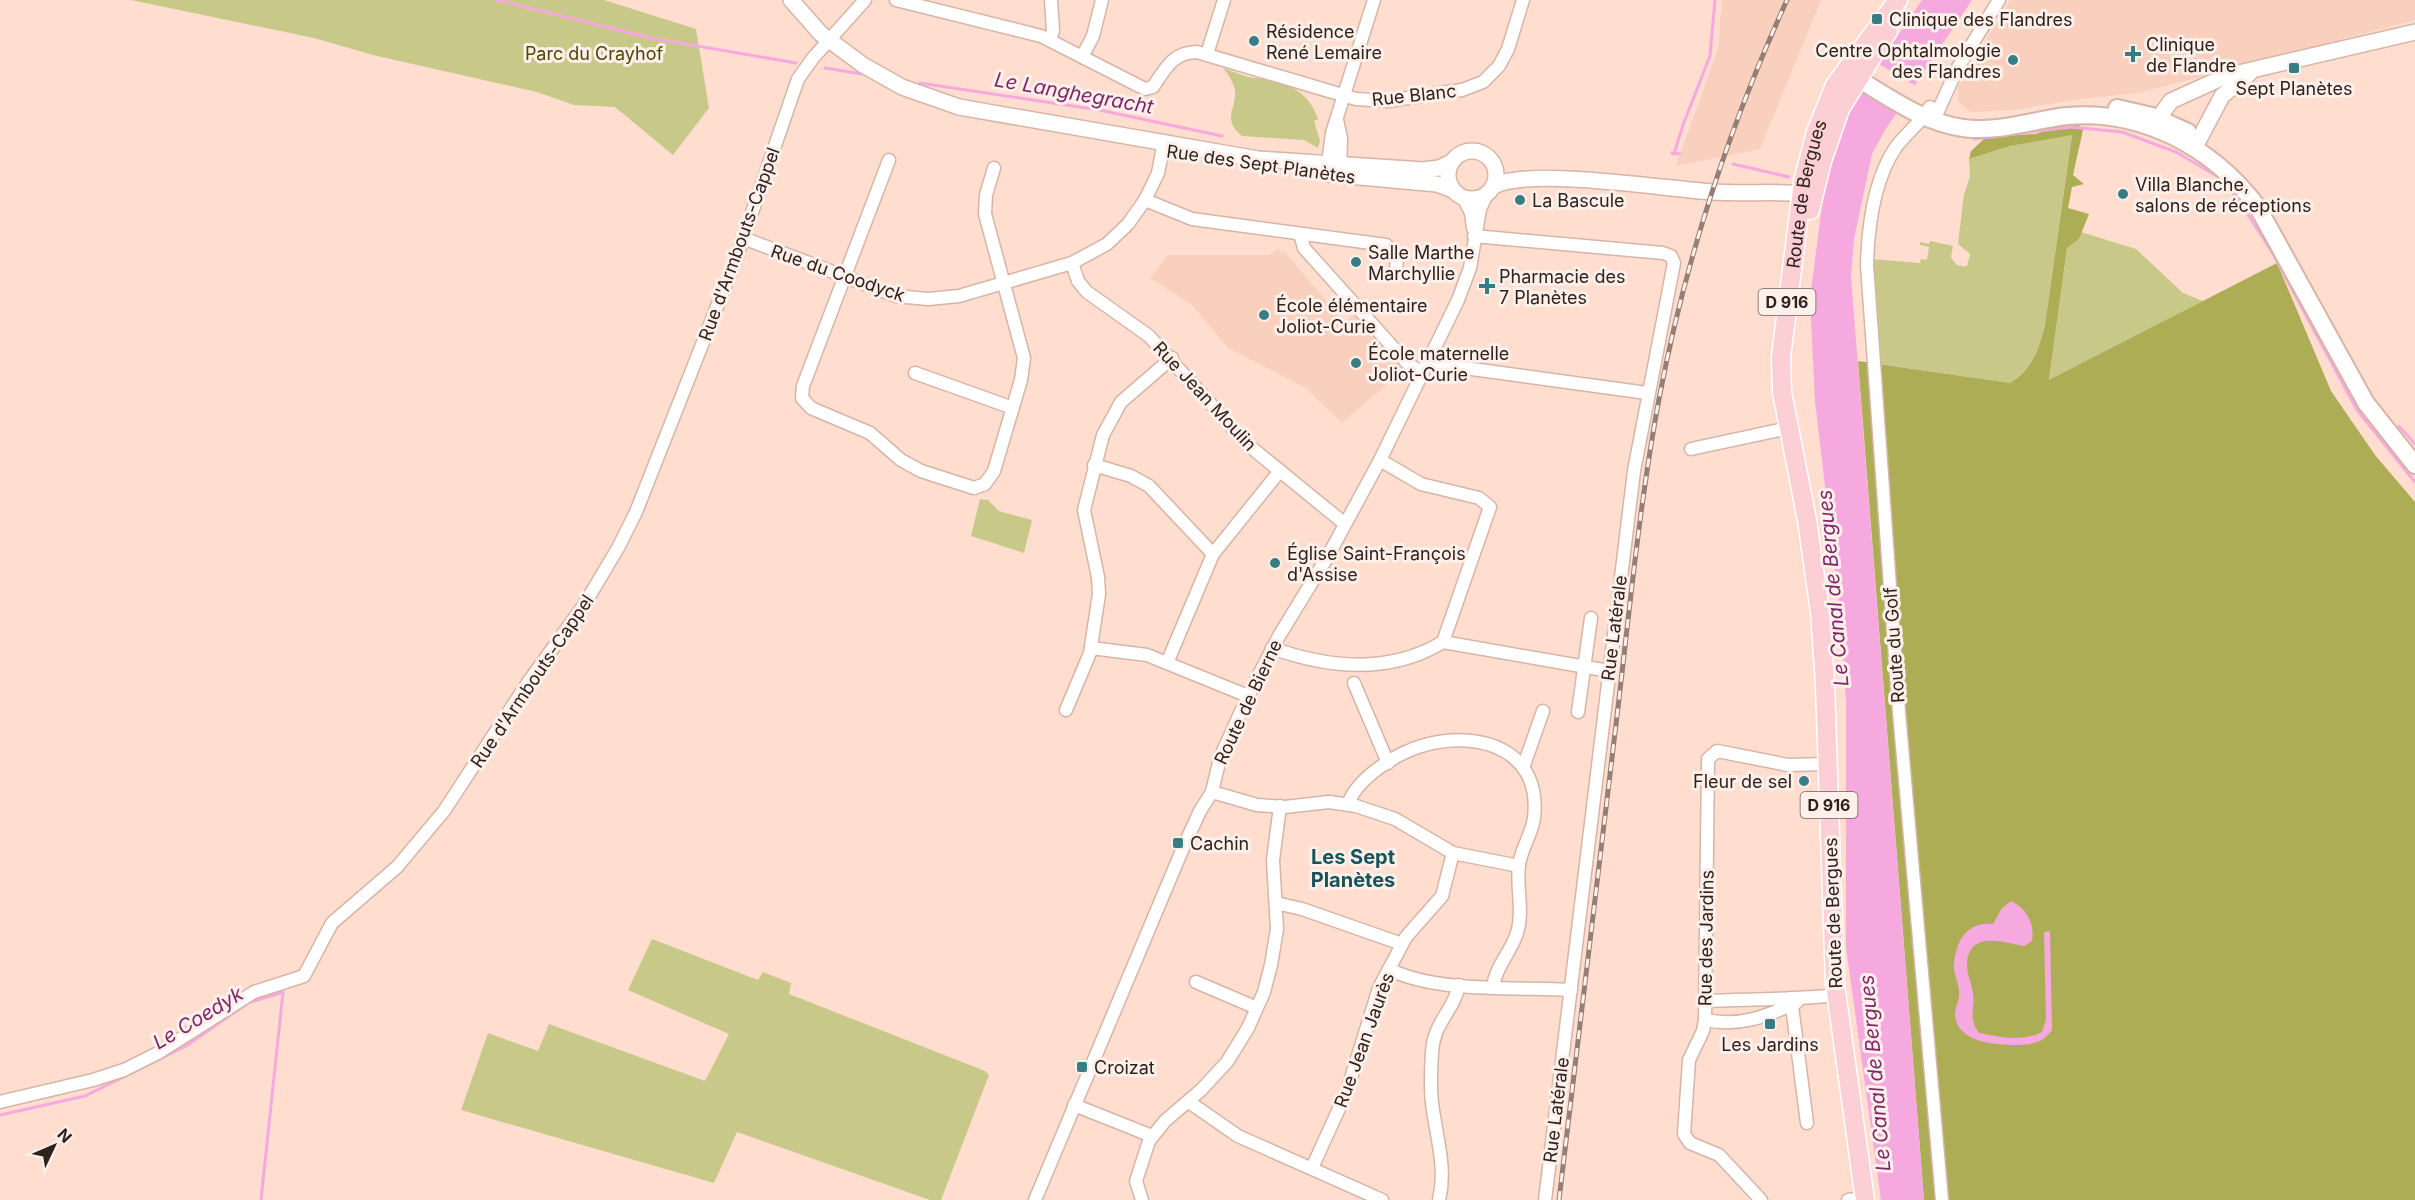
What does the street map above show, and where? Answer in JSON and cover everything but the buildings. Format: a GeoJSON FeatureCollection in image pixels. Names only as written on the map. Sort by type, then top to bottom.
{"type":"FeatureCollection","features":[{"type":"Feature","properties":{"kind":"main road","name":"Route de Bergues"},"geometry":{"type":"LineString","coordinates":[[1858,73],[1898,0]]}},
{"type":"Feature","properties":{"kind":"main road","name":"Route de Bergues"},"geometry":{"type":"LineString","coordinates":[[1859,1199],[1836,995],[1828,764],[1819,600],[1782,382],[1781,349],[1822,115],[1833,89],[1858,73],[1908,0]]}},
{"type":"Feature","properties":{"kind":"main road"},"geometry":{"type":"LineString","coordinates":[[1858,73],[1909,103],[1932,113],[1971,119],[1996,120],[2071,106],[2124,109],[2159,124],[2226,159],[2255,191],[2271,218],[2306,291],[2366,403],[2415,465]]}},
{"type":"Feature","properties":{"kind":"street","name":"Rue des Sept Planètes"},"geometry":{"type":"LineString","coordinates":[[790,0],[829,41],[882,77],[929,98],[980,111],[1071,128],[1115,133],[1164,147],[1433,183],[1458,193]]}},
{"type":"Feature","properties":{"kind":"street","name":"Rue d'Armbouts-Cappel"},"geometry":{"type":"LineString","coordinates":[[0,1102],[93,1080],[124,1070],[158,1053],[254,992],[308,973],[321,940],[332,923],[398,867],[444,811],[604,573],[633,519],[743,238],[798,79],[865,0]]}},
{"type":"Feature","properties":{"kind":"street"},"geometry":{"type":"LineString","coordinates":[[896,0],[1050,39],[1083,57],[1093,36],[1102,0]]}},
{"type":"Feature","properties":{"kind":"street"},"geometry":{"type":"LineString","coordinates":[[1050,39],[1053,31],[1052,0]]}},
{"type":"Feature","properties":{"kind":"street"},"geometry":{"type":"LineString","coordinates":[[1207,54],[1224,0]]}},
{"type":"Feature","properties":{"kind":"street"},"geometry":{"type":"LineString","coordinates":[[1333,170],[1341,138],[1337,118],[1374,0]]}},
{"type":"Feature","properties":{"kind":"street","name":"Rue Blanc"},"geometry":{"type":"LineString","coordinates":[[1083,57],[1148,89],[1153,87],[1164,68],[1175,58],[1190,52],[1207,54],[1344,98],[1387,101],[1468,89],[1492,74],[1508,49],[1523,0]]}},
{"type":"Feature","properties":{"kind":"street","name":"Route du Golf"},"geometry":{"type":"LineString","coordinates":[[1942,1200],[1899,712],[1867,265],[1872,218],[1883,173],[1897,146],[1932,113],[1999,0]]}},
{"type":"Feature","properties":{"kind":"street"},"geometry":{"type":"LineString","coordinates":[[2159,124],[2167,105],[2176,98],[2231,74],[2257,70],[2415,32]]}},
{"type":"Feature","properties":{"kind":"street"},"geometry":{"type":"LineString","coordinates":[[2197,143],[2226,92],[2257,70]]}},
{"type":"Feature","properties":{"kind":"street","name":"Rue du Coodyck"},"geometry":{"type":"LineString","coordinates":[[743,238],[896,296],[920,299],[947,298],[1072,263],[1112,240],[1128,225],[1145,200],[1158,173],[1164,147]]}},
{"type":"Feature","properties":{"kind":"street"},"geometry":{"type":"LineString","coordinates":[[1572,180],[1514,179],[1475,199],[1458,193],[1448,174],[1452,162],[1461,153],[1474,151],[1486,155],[1493,163],[1509,171],[1572,180],[1807,197]]}},
{"type":"Feature","properties":{"kind":"street"},"geometry":{"type":"LineString","coordinates":[[889,160],[802,386],[804,402],[811,408],[870,433],[901,460],[916,469],[969,487],[982,486],[996,467],[1023,374],[1024,353],[985,210],[987,191],[994,168]]}},
{"type":"Feature","properties":{"kind":"street","name":"Rue des Sept Planètes"},"geometry":{"type":"LineString","coordinates":[[1333,170],[1423,170],[1439,168],[1452,162]]}},
{"type":"Feature","properties":{"kind":"street"},"geometry":{"type":"LineString","coordinates":[[1491,190],[1496,175],[1493,163]]}},
{"type":"Feature","properties":{"kind":"street","name":"Route de Bierne"},"geometry":{"type":"LineString","coordinates":[[1035,1200],[1192,826],[1212,792],[1220,758],[1248,696],[1272,648],[1380,460],[1462,291],[1474,250],[1481,206],[1491,190]]}},
{"type":"Feature","properties":{"kind":"street","name":"Route de Bierne"},"geometry":{"type":"LineString","coordinates":[[1458,193],[1472,217],[1475,236]]}},
{"type":"Feature","properties":{"kind":"street"},"geometry":{"type":"LineString","coordinates":[[1145,200],[1192,219],[1389,246],[1398,257],[1396,273]]}},
{"type":"Feature","properties":{"kind":"street"},"geometry":{"type":"LineString","coordinates":[[1300,234],[1302,247],[1407,363],[1426,368],[1647,393]]}},
{"type":"Feature","properties":{"kind":"street","name":"Rue Latérale"},"geometry":{"type":"LineString","coordinates":[[1475,236],[1663,253],[1671,256],[1674,267],[1647,393],[1634,471],[1545,1200]]}},
{"type":"Feature","properties":{"kind":"street","name":"Rue Jean Moulin"},"geometry":{"type":"LineString","coordinates":[[1072,263],[1078,281],[1087,292],[1135,324],[1172,358],[1240,437],[1345,524]]}},
{"type":"Feature","properties":{"kind":"street"},"geometry":{"type":"LineString","coordinates":[[1066,710],[1091,648],[1099,587],[1084,510],[1105,428],[1118,406],[1172,358]]}},
{"type":"Feature","properties":{"kind":"street"},"geometry":{"type":"LineString","coordinates":[[915,373],[974,396],[1013,408]]}},
{"type":"Feature","properties":{"kind":"street"},"geometry":{"type":"LineString","coordinates":[[1691,449],[1788,419]]}},
{"type":"Feature","properties":{"kind":"street"},"geometry":{"type":"LineString","coordinates":[[1380,460],[1421,484],[1476,497],[1490,507],[1443,642]]}},
{"type":"Feature","properties":{"kind":"street"},"geometry":{"type":"LineString","coordinates":[[1094,465],[1135,478],[1149,486],[1213,554]]}},
{"type":"Feature","properties":{"kind":"street"},"geometry":{"type":"LineString","coordinates":[[1167,663],[1213,554],[1280,472]]}},
{"type":"Feature","properties":{"kind":"street"},"geometry":{"type":"LineString","coordinates":[[1578,712],[1591,618]]}},
{"type":"Feature","properties":{"kind":"street"},"geometry":{"type":"LineString","coordinates":[[1272,648],[1364,666],[1420,653],[1443,642],[1609,671]]}},
{"type":"Feature","properties":{"kind":"street"},"geometry":{"type":"LineString","coordinates":[[1091,648],[1137,653],[1248,696]]}},
{"type":"Feature","properties":{"kind":"street"},"geometry":{"type":"LineString","coordinates":[[1354,683],[1388,763]]}},
{"type":"Feature","properties":{"kind":"street"},"geometry":{"type":"LineString","coordinates":[[1523,768],[1543,711]]}},
{"type":"Feature","properties":{"kind":"street"},"geometry":{"type":"LineString","coordinates":[[1348,804],[1359,787],[1388,763],[1424,745],[1467,739],[1499,748],[1523,768],[1532,785],[1534,812],[1519,866],[1520,923],[1512,944],[1495,974],[1493,986]]}},
{"type":"Feature","properties":{"kind":"street","name":"Rue des Jardins"},"geometry":{"type":"LineString","coordinates":[[1761,1200],[1719,1155],[1690,1143],[1685,1135],[1689,1060],[1703,1031],[1705,1020],[1708,757],[1717,751],[1778,763],[1828,764]]}},
{"type":"Feature","properties":{"kind":"street"},"geometry":{"type":"LineString","coordinates":[[1212,792],[1252,804],[1280,806],[1329,802],[1348,804],[1395,819],[1453,853],[1519,866]]}},
{"type":"Feature","properties":{"kind":"street"},"geometry":{"type":"LineString","coordinates":[[1142,1200],[1136,1187],[1137,1176],[1152,1136],[1227,1062],[1257,1008],[1273,957],[1276,903],[1273,860],[1280,806]]}},
{"type":"Feature","properties":{"kind":"street","name":"Rue Jean Jaurès"},"geometry":{"type":"LineString","coordinates":[[1312,1168],[1343,1101],[1374,1002],[1402,944],[1442,896],[1453,853]]}},
{"type":"Feature","properties":{"kind":"street"},"geometry":{"type":"LineString","coordinates":[[1276,903],[1302,909],[1402,944]]}},
{"type":"Feature","properties":{"kind":"street"},"geometry":{"type":"LineString","coordinates":[[1389,969],[1411,979],[1459,985],[1571,990]]}},
{"type":"Feature","properties":{"kind":"street"},"geometry":{"type":"LineString","coordinates":[[1196,982],[1257,1008]]}},
{"type":"Feature","properties":{"kind":"street"},"geometry":{"type":"LineString","coordinates":[[1439,1200],[1442,1176],[1432,1095],[1433,1043],[1438,1025],[1456,995],[1459,985]]}},
{"type":"Feature","properties":{"kind":"street"},"geometry":{"type":"LineString","coordinates":[[1704,1002],[1796,1000],[1836,995]]}},
{"type":"Feature","properties":{"kind":"street"},"geometry":{"type":"LineString","coordinates":[[1705,1020],[1738,1023],[1796,1000]]}},
{"type":"Feature","properties":{"kind":"street"},"geometry":{"type":"LineString","coordinates":[[1796,1000],[1807,1123]]}},
{"type":"Feature","properties":{"kind":"street"},"geometry":{"type":"LineString","coordinates":[[1189,1102],[1238,1136],[1382,1200]]}},
{"type":"Feature","properties":{"kind":"street"},"geometry":{"type":"LineString","coordinates":[[1074,1105],[1152,1136]]}},
{"type":"Feature","properties":{"kind":"shaded area"},"geometry":{"type":"Polygon","coordinates":[[[1722,0],[1821,0],[1760,149],[1676,166],[1718,49],[1722,0]]]}},
{"type":"Feature","properties":{"kind":"shaded area","name":"Clinique de Flandre"},"geometry":{"type":"Polygon","coordinates":[[[2010,0],[2415,0],[2415,20],[2139,93],[2080,99],[2015,110],[1970,112],[1958,101],[1958,87],[2010,0]]]}},
{"type":"Feature","properties":{"kind":"shaded area"},"geometry":{"type":"Polygon","coordinates":[[[2077,123],[2083,130],[2073,175],[2084,184],[2072,187],[2068,208],[2089,214],[2079,239],[2067,248],[2049,380],[2277,263],[2331,391],[2375,455],[2415,502],[2415,1200],[1924,1200],[1858,361],[2010,383],[2030,365],[2045,325],[2072,135],[2010,146],[1969,159],[1971,151],[1986,137],[2036,134],[2051,128],[2077,123]]]}},
{"type":"Feature","properties":{"kind":"shaded area","name":"École élémentaire Joliot-Curie"},"geometry":{"type":"Polygon","coordinates":[[[1278,248],[1282,253],[1284,251],[1344,322],[1354,315],[1401,368],[1394,374],[1395,377],[1342,423],[1306,388],[1228,348],[1192,305],[1150,278],[1168,255],[1270,255],[1278,248]]]}},
{"type":"Feature","properties":{"kind":"green space","name":"Parc du Crayhof"},"geometry":{"type":"Polygon","coordinates":[[[131,0],[604,0],[696,29],[709,108],[673,155],[615,107],[574,105],[537,92],[373,55],[314,38],[131,0]]]}},
{"type":"Feature","properties":{"kind":"green space"},"geometry":{"type":"Polygon","coordinates":[[[1223,68],[1294,88],[1308,101],[1318,119],[1314,121],[1320,141],[1318,148],[1304,140],[1242,136],[1232,124],[1231,113],[1235,90],[1223,68]]]}},
{"type":"Feature","properties":{"kind":"green space"},"geometry":{"type":"Polygon","coordinates":[[[2072,134],[2045,325],[2030,365],[2010,383],[1880,364],[1872,259],[1920,263],[1921,259],[1927,260],[1929,247],[1920,245],[1920,242],[1929,244],[1930,241],[1953,246],[1952,259],[1959,265],[1967,266],[1970,254],[1958,244],[1964,194],[1970,177],[1969,159],[2010,146],[2072,134]]]}},
{"type":"Feature","properties":{"kind":"green space"},"geometry":{"type":"Polygon","coordinates":[[[2081,232],[2136,249],[2183,293],[2203,301],[2049,381],[2067,248],[2079,239],[2081,232]]]}},
{"type":"Feature","properties":{"kind":"green space"},"geometry":{"type":"Polygon","coordinates":[[[980,499],[988,500],[999,511],[1032,520],[1024,553],[971,536],[980,499]]]}},
{"type":"Feature","properties":{"kind":"green space"},"geometry":{"type":"Polygon","coordinates":[[[652,939],[758,980],[763,972],[791,983],[789,994],[985,1071],[989,1075],[941,1200],[930,1200],[737,1132],[714,1183],[461,1110],[488,1033],[538,1051],[549,1024],[705,1081],[729,1034],[628,990],[652,939]]]}},
{"type":"Feature","properties":{"kind":"water","name":"Le Canal de Bergues"},"geometry":{"type":"Polygon","coordinates":[[[1922,0],[1972,0],[1885,130],[1872,154],[1854,239],[1851,277],[1924,1200],[1881,1200],[1846,947],[1846,701],[1840,612],[1815,401],[1810,299],[1825,182],[1839,130],[1855,98],[1922,0]]]}},
{"type":"Feature","properties":{"kind":"water"},"geometry":{"type":"Polygon","coordinates":[[[2011,901],[2017,904],[2029,918],[2032,941],[2024,946],[1998,941],[1982,942],[1970,952],[1967,966],[1973,994],[1973,1018],[1979,1033],[2019,1038],[2042,1032],[2046,1019],[2044,932],[2050,931],[2052,1030],[2043,1039],[2029,1044],[1985,1042],[1968,1036],[1957,1024],[1955,1015],[1959,995],[1954,965],[1960,941],[1964,934],[1976,926],[1993,924],[2002,908],[2011,901]]]}},
{"type":"Feature","properties":{"kind":"pier"},"geometry":{"type":"Polygon","coordinates":[[[1879,64],[1916,86],[1899,109],[1862,88],[1879,64]]]}},
{"type":"Feature","properties":{"kind":"waterway","name":"Le Langhegracht"},"geometry":{"type":"LineString","coordinates":[[497,0],[651,38],[796,63]]}},
{"type":"Feature","properties":{"kind":"waterway"},"geometry":{"type":"LineString","coordinates":[[1674,154],[1710,56],[1715,0]]}},
{"type":"Feature","properties":{"kind":"waterway","name":"Le Langhegracht"},"geometry":{"type":"LineString","coordinates":[[825,68],[862,74]]}},
{"type":"Feature","properties":{"kind":"waterway","name":"Le Langhegracht"},"geometry":{"type":"LineString","coordinates":[[920,83],[1099,110],[1222,136]]}},
{"type":"Feature","properties":{"kind":"waterway"},"geometry":{"type":"LineString","coordinates":[[1974,139],[2071,127],[2122,132],[2176,152],[2217,176],[2238,199],[2272,252],[2357,410],[2415,482]]}},
{"type":"Feature","properties":{"kind":"waterway","name":"Le Langhegracht"},"geometry":{"type":"LineString","coordinates":[[1672,153],[1680,154]]}},
{"type":"Feature","properties":{"kind":"waterway","name":"Le Langhegracht"},"geometry":{"type":"LineString","coordinates":[[1733,164],[1789,177]]}},
{"type":"Feature","properties":{"kind":"waterway"},"geometry":{"type":"LineString","coordinates":[[2399,426],[2415,444]]}},
{"type":"Feature","properties":{"kind":"waterway","name":"Le Coedyk"},"geometry":{"type":"LineString","coordinates":[[0,1115],[85,1096],[186,1046],[248,1003],[283,992],[261,1200]]}},
{"type":"Feature","properties":{"kind":"railway"},"geometry":{"type":"LineString","coordinates":[[1559,1200],[1634,570],[1659,399],[1682,296],[1711,195],[1746,97],[1787,0]]}},
{"type":"Feature","properties":{"kind":"place","name":"Clinique des Flandres"},"geometry":{"type":"Point","coordinates":[1877,19]}},
{"type":"Feature","properties":{"kind":"place","name":"Résidence René Lemaire"},"geometry":{"type":"Point","coordinates":[1254,41]}},
{"type":"Feature","properties":{"kind":"place","name":"Clinique de Flandre"},"geometry":{"type":"Point","coordinates":[2133,54]}},
{"type":"Feature","properties":{"kind":"place","name":"Centre Ophtalmologie des Flandres"},"geometry":{"type":"Point","coordinates":[2013,60]}},
{"type":"Feature","properties":{"kind":"place","name":"Sept Planètes"},"geometry":{"type":"Point","coordinates":[2294,68]}},
{"type":"Feature","properties":{"kind":"place","name":"Villa Blanche, salons de réceptions"},"geometry":{"type":"Point","coordinates":[2123,194]}},
{"type":"Feature","properties":{"kind":"place","name":"La Bascule"},"geometry":{"type":"Point","coordinates":[1520,200]}},
{"type":"Feature","properties":{"kind":"place","name":"Salle Marthe Marchyllie"},"geometry":{"type":"Point","coordinates":[1356,262]}},
{"type":"Feature","properties":{"kind":"place","name":"Pharmacie des 7 Planètes"},"geometry":{"type":"Point","coordinates":[1487,286]}},
{"type":"Feature","properties":{"kind":"place","name":"École élémentaire Joliot-Curie"},"geometry":{"type":"Point","coordinates":[1264,315]}},
{"type":"Feature","properties":{"kind":"place","name":"École maternelle Joliot-Curie"},"geometry":{"type":"Point","coordinates":[1356,363]}},
{"type":"Feature","properties":{"kind":"place","name":"Église Saint-François d'Assise"},"geometry":{"type":"Point","coordinates":[1275,563]}},
{"type":"Feature","properties":{"kind":"place","name":"Fleur de sel"},"geometry":{"type":"Point","coordinates":[1804,781]}},
{"type":"Feature","properties":{"kind":"place","name":"Cachin"},"geometry":{"type":"Point","coordinates":[1178,843]}},
{"type":"Feature","properties":{"kind":"place","name":"Les Jardins"},"geometry":{"type":"Point","coordinates":[1770,1024]}},
{"type":"Feature","properties":{"kind":"place","name":"Croizat"},"geometry":{"type":"Point","coordinates":[1082,1067]}},
{"type":"Feature","properties":{"kind":"district","name":"Les Sept Planètes"},"geometry":{"type":"Point","coordinates":[1353,868]}}]}
